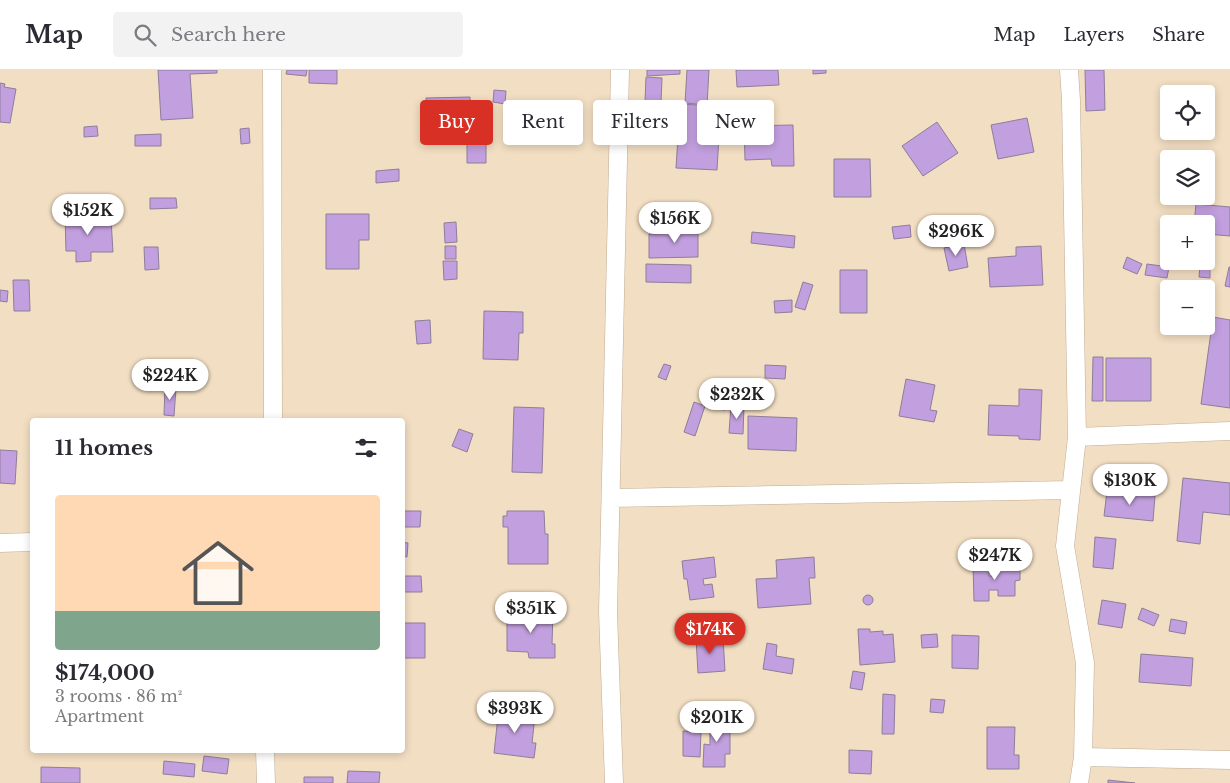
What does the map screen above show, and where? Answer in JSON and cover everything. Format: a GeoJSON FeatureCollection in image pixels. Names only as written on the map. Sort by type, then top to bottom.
{"type":"FeatureCollection","features":[{"type":"Feature","properties":{"kind":"street"},"geometry":{"type":"LineString","coordinates":[[272,70],[273,418]]}},
{"type":"Feature","properties":{"kind":"street"},"geometry":{"type":"LineString","coordinates":[[614,783],[608,612],[620,70]]}},
{"type":"Feature","properties":{"kind":"street"},"geometry":{"type":"LineString","coordinates":[[1068,70],[1077,437],[1065,546],[1084,663],[1083,757],[1079,783]]}},
{"type":"Feature","properties":{"kind":"street"},"geometry":{"type":"LineString","coordinates":[[1077,437],[1230,431]]}},
{"type":"Feature","properties":{"kind":"street"},"geometry":{"type":"LineString","coordinates":[[612,498],[1070,490]]}},
{"type":"Feature","properties":{"kind":"street"},"geometry":{"type":"LineString","coordinates":[[0,543],[30,542]]}},
{"type":"Feature","properties":{"kind":"street"},"geometry":{"type":"LineString","coordinates":[[265,753],[266,783]]}},
{"type":"Feature","properties":{"kind":"street"},"geometry":{"type":"LineString","coordinates":[[1083,757],[1230,760]]}},
{"type":"Feature","properties":{"kind":"building"},"geometry":{"type":"Polygon","coordinates":[[[158,70],[217,70],[217,73],[190,74],[193,118],[161,120],[158,70]]]}},
{"type":"Feature","properties":{"kind":"building"},"geometry":{"type":"Polygon","coordinates":[[[287,70],[307,70],[306,76],[286,74],[287,70]]]}},
{"type":"Feature","properties":{"kind":"building"},"geometry":{"type":"Polygon","coordinates":[[[309,70],[337,70],[337,84],[309,83],[309,70]]]}},
{"type":"Feature","properties":{"kind":"building"},"geometry":{"type":"Polygon","coordinates":[[[647,70],[680,70],[680,74],[647,76],[647,70]]]}},
{"type":"Feature","properties":{"kind":"building"},"geometry":{"type":"Polygon","coordinates":[[[687,70],[709,70],[707,100],[697,100],[697,104],[687,103],[687,100],[685,100],[687,70]]]}},
{"type":"Feature","properties":{"kind":"building"},"geometry":{"type":"Polygon","coordinates":[[[736,70],[778,70],[779,85],[737,87],[736,70]]]}},
{"type":"Feature","properties":{"kind":"building"},"geometry":{"type":"Polygon","coordinates":[[[813,70],[826,70],[826,73],[813,74],[813,70]]]}},
{"type":"Feature","properties":{"kind":"building"},"geometry":{"type":"Polygon","coordinates":[[[1085,70],[1104,70],[1105,110],[1086,111],[1085,70]]]}},
{"type":"Feature","properties":{"kind":"building"},"geometry":{"type":"Polygon","coordinates":[[[646,77],[662,78],[661,100],[645,100],[646,77]]]}},
{"type":"Feature","properties":{"kind":"building"},"geometry":{"type":"Polygon","coordinates":[[[0,83],[5,84],[4,87],[16,89],[10,123],[0,122],[0,83]]]}},
{"type":"Feature","properties":{"kind":"building"},"geometry":{"type":"Polygon","coordinates":[[[494,90],[506,91],[503,104],[493,102],[494,90]]]}},
{"type":"Feature","properties":{"kind":"building"},"geometry":{"type":"Polygon","coordinates":[[[470,97],[470,100],[426,100],[426,98],[470,97]]]}},
{"type":"Feature","properties":{"kind":"building"},"geometry":{"type":"Polygon","coordinates":[[[687,104],[697,105],[697,145],[718,145],[717,170],[676,168],[677,145],[687,145],[687,104]]]}},
{"type":"Feature","properties":{"kind":"building"},"geometry":{"type":"Polygon","coordinates":[[[1027,118],[1034,152],[998,159],[991,125],[1027,118]]]}},
{"type":"Feature","properties":{"kind":"building"},"geometry":{"type":"Polygon","coordinates":[[[937,122],[958,153],[923,176],[902,146],[937,122]]]}},
{"type":"Feature","properties":{"kind":"building"},"geometry":{"type":"Polygon","coordinates":[[[774,125],[793,125],[794,166],[772,166],[771,159],[745,160],[745,145],[774,145],[774,125]]]}},
{"type":"Feature","properties":{"kind":"building"},"geometry":{"type":"Polygon","coordinates":[[[97,126],[98,136],[84,137],[84,127],[97,126]]]}},
{"type":"Feature","properties":{"kind":"building"},"geometry":{"type":"Polygon","coordinates":[[[249,128],[250,143],[241,144],[240,129],[249,128]]]}},
{"type":"Feature","properties":{"kind":"building"},"geometry":{"type":"Polygon","coordinates":[[[161,134],[161,146],[135,146],[135,135],[161,134]]]}},
{"type":"Feature","properties":{"kind":"building"},"geometry":{"type":"Polygon","coordinates":[[[467,145],[486,145],[486,163],[467,163],[467,145]]]}},
{"type":"Feature","properties":{"kind":"building"},"geometry":{"type":"Polygon","coordinates":[[[834,159],[870,159],[871,197],[834,197],[834,159]]]}},
{"type":"Feature","properties":{"kind":"building"},"geometry":{"type":"Polygon","coordinates":[[[399,169],[399,181],[376,183],[376,171],[399,169]]]}},
{"type":"Feature","properties":{"kind":"building"},"geometry":{"type":"Polygon","coordinates":[[[150,198],[176,198],[177,208],[150,209],[150,198]]]}},
{"type":"Feature","properties":{"kind":"building"},"geometry":{"type":"Polygon","coordinates":[[[1196,205],[1230,207],[1230,236],[1215,235],[1215,215],[1195,215],[1196,205]]]}},
{"type":"Feature","properties":{"kind":"building"},"geometry":{"type":"Polygon","coordinates":[[[82,213],[83,219],[111,219],[113,252],[91,252],[91,261],[76,262],[76,251],[66,251],[65,214],[82,213]]]}},
{"type":"Feature","properties":{"kind":"building"},"geometry":{"type":"Polygon","coordinates":[[[326,214],[369,214],[369,240],[359,240],[359,269],[326,269],[326,214]]]}},
{"type":"Feature","properties":{"kind":"building"},"geometry":{"type":"Polygon","coordinates":[[[456,222],[457,242],[445,243],[444,223],[456,222]]]}},
{"type":"Feature","properties":{"kind":"building"},"geometry":{"type":"Polygon","coordinates":[[[910,225],[911,237],[894,239],[892,227],[910,225]]]}},
{"type":"Feature","properties":{"kind":"building"},"geometry":{"type":"Polygon","coordinates":[[[698,227],[698,257],[649,258],[649,234],[683,233],[683,228],[698,227]]]}},
{"type":"Feature","properties":{"kind":"building"},"geometry":{"type":"Polygon","coordinates":[[[752,232],[795,236],[794,248],[751,243],[752,232]]]}},
{"type":"Feature","properties":{"kind":"building"},"geometry":{"type":"Polygon","coordinates":[[[964,244],[968,267],[949,271],[944,248],[964,244]]]}},
{"type":"Feature","properties":{"kind":"building"},"geometry":{"type":"Polygon","coordinates":[[[445,246],[456,246],[456,259],[445,259],[445,246]]]}},
{"type":"Feature","properties":{"kind":"building"},"geometry":{"type":"Polygon","coordinates":[[[1041,246],[1043,285],[990,287],[988,258],[1016,256],[1016,247],[1041,246]]]}},
{"type":"Feature","properties":{"kind":"building"},"geometry":{"type":"Polygon","coordinates":[[[144,247],[158,247],[159,269],[145,270],[144,247]]]}},
{"type":"Feature","properties":{"kind":"building"},"geometry":{"type":"Polygon","coordinates":[[[1127,257],[1142,264],[1137,274],[1123,268],[1127,257]]]}},
{"type":"Feature","properties":{"kind":"building"},"geometry":{"type":"Polygon","coordinates":[[[443,261],[457,261],[457,279],[444,280],[443,261]]]}},
{"type":"Feature","properties":{"kind":"building"},"geometry":{"type":"Polygon","coordinates":[[[646,264],[691,265],[691,283],[646,282],[646,264]]]}},
{"type":"Feature","properties":{"kind":"building"},"geometry":{"type":"Polygon","coordinates":[[[1147,264],[1160,266],[1160,270],[1168,270],[1167,278],[1145,275],[1147,264]]]}},
{"type":"Feature","properties":{"kind":"building"},"geometry":{"type":"Polygon","coordinates":[[[1230,267],[1230,287],[1225,286],[1230,267]]]}},
{"type":"Feature","properties":{"kind":"building"},"geometry":{"type":"Polygon","coordinates":[[[840,270],[867,270],[867,313],[840,313],[840,270]]]}},
{"type":"Feature","properties":{"kind":"building"},"geometry":{"type":"Polygon","coordinates":[[[1200,270],[1210,270],[1210,278],[1199,277],[1200,270]]]}},
{"type":"Feature","properties":{"kind":"building"},"geometry":{"type":"Polygon","coordinates":[[[13,280],[29,280],[30,311],[14,311],[13,280]]]}},
{"type":"Feature","properties":{"kind":"building"},"geometry":{"type":"Polygon","coordinates":[[[803,282],[813,285],[805,310],[795,307],[803,282]]]}},
{"type":"Feature","properties":{"kind":"building"},"geometry":{"type":"Polygon","coordinates":[[[0,290],[8,291],[7,302],[0,301],[0,290]]]}},
{"type":"Feature","properties":{"kind":"building"},"geometry":{"type":"Polygon","coordinates":[[[792,300],[792,312],[775,313],[774,301],[792,300]]]}},
{"type":"Feature","properties":{"kind":"building"},"geometry":{"type":"Polygon","coordinates":[[[484,311],[523,312],[523,333],[519,333],[518,360],[483,359],[484,311]]]}},
{"type":"Feature","properties":{"kind":"building"},"geometry":{"type":"Polygon","coordinates":[[[1215,317],[1230,320],[1230,408],[1201,404],[1211,335],[1215,335],[1215,317]]]}},
{"type":"Feature","properties":{"kind":"building"},"geometry":{"type":"Polygon","coordinates":[[[430,320],[431,343],[417,344],[415,321],[430,320]]]}},
{"type":"Feature","properties":{"kind":"building"},"geometry":{"type":"Polygon","coordinates":[[[1093,357],[1103,357],[1103,401],[1092,401],[1093,357]]]}},
{"type":"Feature","properties":{"kind":"building"},"geometry":{"type":"Polygon","coordinates":[[[1106,358],[1151,358],[1151,401],[1106,401],[1106,358]]]}},
{"type":"Feature","properties":{"kind":"building"},"geometry":{"type":"Polygon","coordinates":[[[664,364],[671,366],[666,380],[658,377],[664,364]]]}},
{"type":"Feature","properties":{"kind":"building"},"geometry":{"type":"Polygon","coordinates":[[[765,365],[786,366],[785,379],[765,378],[765,365]]]}},
{"type":"Feature","properties":{"kind":"building"},"geometry":{"type":"Polygon","coordinates":[[[906,379],[935,385],[930,410],[937,411],[934,422],[899,416],[906,379]]]}},
{"type":"Feature","properties":{"kind":"building"},"geometry":{"type":"Polygon","coordinates":[[[165,387],[176,388],[174,416],[164,415],[165,387]]]}},
{"type":"Feature","properties":{"kind":"building"},"geometry":{"type":"Polygon","coordinates":[[[718,388],[726,389],[725,410],[717,409],[718,388]]]}},
{"type":"Feature","properties":{"kind":"building"},"geometry":{"type":"Polygon","coordinates":[[[1019,389],[1042,390],[1040,440],[1019,439],[1019,436],[988,435],[989,405],[1019,406],[1019,389]]]}},
{"type":"Feature","properties":{"kind":"building"},"geometry":{"type":"Polygon","coordinates":[[[694,402],[705,406],[695,436],[684,432],[694,402]]]}},
{"type":"Feature","properties":{"kind":"building"},"geometry":{"type":"Polygon","coordinates":[[[731,405],[744,406],[743,434],[729,433],[731,405]]]}},
{"type":"Feature","properties":{"kind":"building"},"geometry":{"type":"Polygon","coordinates":[[[514,407],[544,408],[542,473],[512,472],[514,407]]]}},
{"type":"Feature","properties":{"kind":"building"},"geometry":{"type":"Polygon","coordinates":[[[748,416],[797,418],[796,451],[748,449],[748,416]]]}},
{"type":"Feature","properties":{"kind":"building"},"geometry":{"type":"Polygon","coordinates":[[[459,429],[473,434],[467,452],[452,446],[459,429]]]}},
{"type":"Feature","properties":{"kind":"building"},"geometry":{"type":"Polygon","coordinates":[[[0,450],[17,451],[15,484],[0,483],[0,450]]]}},
{"type":"Feature","properties":{"kind":"building"},"geometry":{"type":"Polygon","coordinates":[[[1183,478],[1230,483],[1230,515],[1203,512],[1200,544],[1177,541],[1183,478]]]}},
{"type":"Feature","properties":{"kind":"building"},"geometry":{"type":"Polygon","coordinates":[[[1107,491],[1155,496],[1153,521],[1104,516],[1107,491]]]}},
{"type":"Feature","properties":{"kind":"building"},"geometry":{"type":"Polygon","coordinates":[[[405,511],[421,511],[420,527],[405,527],[405,511]]]}},
{"type":"Feature","properties":{"kind":"building"},"geometry":{"type":"Polygon","coordinates":[[[507,511],[544,511],[545,534],[548,534],[548,564],[508,564],[508,527],[503,527],[503,516],[507,516],[507,511]]]}},
{"type":"Feature","properties":{"kind":"building"},"geometry":{"type":"Polygon","coordinates":[[[1095,537],[1116,539],[1113,569],[1093,567],[1095,537]]]}},
{"type":"Feature","properties":{"kind":"building"},"geometry":{"type":"Polygon","coordinates":[[[405,542],[408,543],[407,557],[405,557],[405,542]]]}},
{"type":"Feature","properties":{"kind":"building"},"geometry":{"type":"Polygon","coordinates":[[[714,557],[716,577],[703,579],[704,585],[712,584],[714,597],[690,600],[687,579],[684,579],[682,561],[714,557]]]}},
{"type":"Feature","properties":{"kind":"building"},"geometry":{"type":"Polygon","coordinates":[[[814,557],[815,578],[809,578],[811,604],[758,608],[756,579],[777,578],[776,560],[814,557]]]}},
{"type":"Feature","properties":{"kind":"building"},"geometry":{"type":"Polygon","coordinates":[[[997,562],[1015,562],[1015,568],[1020,568],[1020,580],[1015,581],[1015,596],[998,596],[998,590],[989,590],[989,601],[974,601],[973,565],[989,565],[989,576],[997,576],[997,562]]]}},
{"type":"Feature","properties":{"kind":"building"},"geometry":{"type":"Polygon","coordinates":[[[405,576],[421,576],[422,592],[405,592],[405,576]]]}},
{"type":"Feature","properties":{"kind":"building"},"geometry":{"type":"Polygon","coordinates":[[[866,595],[870,595],[873,600],[872,604],[866,605],[863,602],[863,598],[866,595]]]}},
{"type":"Feature","properties":{"kind":"building"},"geometry":{"type":"Polygon","coordinates":[[[1102,600],[1126,604],[1122,628],[1098,624],[1102,600]]]}},
{"type":"Feature","properties":{"kind":"building"},"geometry":{"type":"Polygon","coordinates":[[[1142,608],[1159,615],[1154,626],[1138,619],[1142,608]]]}},
{"type":"Feature","properties":{"kind":"building"},"geometry":{"type":"Polygon","coordinates":[[[507,610],[528,610],[528,630],[533,630],[533,612],[553,613],[552,644],[555,644],[555,658],[529,658],[528,652],[507,651],[507,610]]]}},
{"type":"Feature","properties":{"kind":"building"},"geometry":{"type":"Polygon","coordinates":[[[1171,619],[1187,622],[1185,634],[1169,631],[1171,619]]]}},
{"type":"Feature","properties":{"kind":"building"},"geometry":{"type":"Polygon","coordinates":[[[405,623],[425,623],[425,658],[405,658],[405,623]]]}},
{"type":"Feature","properties":{"kind":"building"},"geometry":{"type":"Polygon","coordinates":[[[858,629],[870,629],[870,632],[883,631],[883,635],[893,634],[895,662],[860,665],[858,629]]]}},
{"type":"Feature","properties":{"kind":"building"},"geometry":{"type":"Polygon","coordinates":[[[937,634],[938,647],[922,648],[921,635],[937,634]]]}},
{"type":"Feature","properties":{"kind":"building"},"geometry":{"type":"Polygon","coordinates":[[[952,635],[979,636],[978,669],[952,668],[952,635]]]}},
{"type":"Feature","properties":{"kind":"building"},"geometry":{"type":"Polygon","coordinates":[[[723,637],[725,671],[698,673],[696,638],[723,637]]]}},
{"type":"Feature","properties":{"kind":"building"},"geometry":{"type":"Polygon","coordinates":[[[767,643],[777,645],[776,656],[794,659],[792,674],[763,669],[767,643]]]}},
{"type":"Feature","properties":{"kind":"building"},"geometry":{"type":"Polygon","coordinates":[[[1141,654],[1193,658],[1191,686],[1139,682],[1141,654]]]}},
{"type":"Feature","properties":{"kind":"building"},"geometry":{"type":"Polygon","coordinates":[[[853,671],[865,673],[862,690],[850,688],[853,671]]]}},
{"type":"Feature","properties":{"kind":"building"},"geometry":{"type":"Polygon","coordinates":[[[883,694],[895,695],[894,734],[882,734],[883,694]]]}},
{"type":"Feature","properties":{"kind":"building"},"geometry":{"type":"Polygon","coordinates":[[[931,699],[945,700],[943,713],[930,712],[931,699]]]}},
{"type":"Feature","properties":{"kind":"building"},"geometry":{"type":"Polygon","coordinates":[[[499,707],[510,708],[510,713],[535,716],[532,743],[536,743],[534,758],[494,753],[499,707]]]}},
{"type":"Feature","properties":{"kind":"building"},"geometry":{"type":"Polygon","coordinates":[[[710,714],[726,715],[726,728],[730,728],[730,754],[725,754],[725,767],[703,767],[704,744],[710,745],[710,714]]]}},
{"type":"Feature","properties":{"kind":"building"},"geometry":{"type":"Polygon","coordinates":[[[987,727],[1015,727],[1014,755],[1019,755],[1019,769],[987,769],[987,727]]]}},
{"type":"Feature","properties":{"kind":"building"},"geometry":{"type":"Polygon","coordinates":[[[683,731],[701,732],[700,757],[683,756],[683,731]]]}},
{"type":"Feature","properties":{"kind":"building"},"geometry":{"type":"Polygon","coordinates":[[[849,750],[872,751],[871,774],[849,773],[849,750]]]}},
{"type":"Feature","properties":{"kind":"building"},"geometry":{"type":"Polygon","coordinates":[[[204,756],[229,759],[227,774],[202,771],[204,756]]]}},
{"type":"Feature","properties":{"kind":"building"},"geometry":{"type":"Polygon","coordinates":[[[164,761],[195,764],[194,777],[163,774],[164,761]]]}},
{"type":"Feature","properties":{"kind":"building"},"geometry":{"type":"Polygon","coordinates":[[[41,767],[80,768],[80,783],[41,783],[41,767]]]}},
{"type":"Feature","properties":{"kind":"building"},"geometry":{"type":"Polygon","coordinates":[[[348,771],[380,772],[379,783],[347,783],[348,771]]]}},
{"type":"Feature","properties":{"kind":"building"},"geometry":{"type":"Polygon","coordinates":[[[304,777],[333,777],[333,783],[304,783],[304,777]]]}},
{"type":"Feature","properties":{"kind":"building"},"geometry":{"type":"Polygon","coordinates":[[[1108,780],[1135,783],[1108,783],[1108,780]]]}}]}
